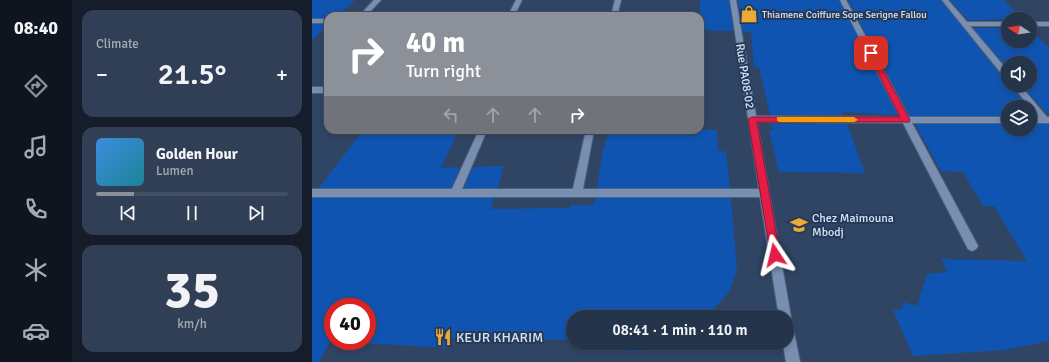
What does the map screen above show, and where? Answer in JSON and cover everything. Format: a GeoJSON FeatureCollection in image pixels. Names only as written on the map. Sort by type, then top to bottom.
{"type":"FeatureCollection","features":[{"type":"Feature","properties":{"kind":"street"},"geometry":{"type":"LineString","coordinates":[[366,12],[378,0]]}},
{"type":"Feature","properties":{"kind":"street"},"geometry":{"type":"LineString","coordinates":[[513,12],[519,0]]}},
{"type":"Feature","properties":{"kind":"street"},"geometry":{"type":"LineString","coordinates":[[615,12],[618,0]]}},
{"type":"Feature","properties":{"kind":"street","name":"Rue PA08-02"},"geometry":{"type":"LineString","coordinates":[[733,0],[784,310]]}},
{"type":"Feature","properties":{"kind":"street"},"geometry":{"type":"LineString","coordinates":[[843,0],[972,246]]}},
{"type":"Feature","properties":{"kind":"street"},"geometry":{"type":"LineString","coordinates":[[945,0],[1001,68]]}},
{"type":"Feature","properties":{"kind":"street"},"geometry":{"type":"LineString","coordinates":[[312,21],[324,21]]}},
{"type":"Feature","properties":{"kind":"street"},"geometry":{"type":"LineString","coordinates":[[965,24],[1001,24]]}},
{"type":"Feature","properties":{"kind":"street"},"geometry":{"type":"LineString","coordinates":[[1037,24],[1049,24]]}},
{"type":"Feature","properties":{"kind":"street"},"geometry":{"type":"LineString","coordinates":[[312,90],[324,90]]}},
{"type":"Feature","properties":{"kind":"street"},"geometry":{"type":"LineString","coordinates":[[1022,92],[1047,120]]}},
{"type":"Feature","properties":{"kind":"street"},"geometry":{"type":"LineString","coordinates":[[752,119],[1001,120]]}},
{"type":"Feature","properties":{"kind":"street"},"geometry":{"type":"LineString","coordinates":[[455,193],[481,134]]}},
{"type":"Feature","properties":{"kind":"street"},"geometry":{"type":"LineString","coordinates":[[577,193],[589,134]]}},
{"type":"Feature","properties":{"kind":"street"},"geometry":{"type":"LineString","coordinates":[[312,193],[765,193]]}},
{"type":"Feature","properties":{"kind":"street"},"geometry":{"type":"LineString","coordinates":[[791,350],[793,362]]}},
{"type":"Feature","properties":{"kind":"building"},"geometry":{"type":"Polygon","coordinates":[[[312,0],[355,0],[342,12],[324,12],[324,18],[312,18],[312,0]]]}},
{"type":"Feature","properties":{"kind":"building"},"geometry":{"type":"Polygon","coordinates":[[[700,0],[729,0],[733,31],[704,30],[704,12],[700,12],[700,0]]]}},
{"type":"Feature","properties":{"kind":"building"},"geometry":{"type":"Polygon","coordinates":[[[738,0],[839,0],[898,115],[842,112],[843,115],[770,115],[759,67],[754,67],[751,32],[743,32],[738,0]]]}},
{"type":"Feature","properties":{"kind":"building"},"geometry":{"type":"Polygon","coordinates":[[[848,0],[941,0],[1001,75],[1001,92],[1016,92],[1023,100],[1001,100],[1001,116],[910,116],[848,0]]]}},
{"type":"Feature","properties":{"kind":"building"},"geometry":{"type":"Polygon","coordinates":[[[950,0],[1004,0],[1015,12],[1001,12],[1001,19],[968,20],[950,0]]]}},
{"type":"Feature","properties":{"kind":"building"},"geometry":{"type":"Polygon","coordinates":[[[312,24],[324,24],[324,28],[312,41],[312,24]]]}},
{"type":"Feature","properties":{"kind":"building"},"geometry":{"type":"Polygon","coordinates":[[[973,28],[1001,28],[1001,48],[1037,48],[1037,35],[1049,48],[1049,116],[1037,102],[1037,100],[1035,100],[1028,92],[1037,92],[1037,56],[1001,56],[1001,61],[973,28]]]}},
{"type":"Feature","properties":{"kind":"building"},"geometry":{"type":"Polygon","coordinates":[[[771,124],[847,124],[865,173],[779,172],[769,130],[773,130],[771,124]]]}},
{"type":"Feature","properties":{"kind":"building"},"geometry":{"type":"Polygon","coordinates":[[[915,124],[1001,124],[1001,136],[1037,136],[1037,124],[1049,124],[1049,341],[1005,350],[913,356],[893,310],[902,310],[903,302],[917,306],[927,274],[947,272],[941,259],[1027,261],[994,206],[983,206],[963,172],[941,171],[915,124]]]}},
{"type":"Feature","properties":{"kind":"building"},"geometry":{"type":"Polygon","coordinates":[[[704,130],[717,130],[718,150],[726,152],[730,188],[597,188],[603,149],[609,134],[704,134],[704,130]]]}},
{"type":"Feature","properties":{"kind":"building"},"geometry":{"type":"Polygon","coordinates":[[[360,134],[457,134],[441,168],[460,167],[451,188],[319,188],[360,134]]]}},
{"type":"Feature","properties":{"kind":"building"},"geometry":{"type":"Polygon","coordinates":[[[504,166],[498,188],[464,188],[473,167],[504,166]]]}},
{"type":"Feature","properties":{"kind":"building"},"geometry":{"type":"Polygon","coordinates":[[[312,198],[494,198],[491,209],[570,208],[571,205],[594,205],[595,198],[731,198],[737,270],[729,292],[713,310],[566,310],[566,340],[451,338],[446,348],[376,344],[376,298],[324,298],[324,350],[325,350],[319,362],[312,362],[312,198]]]}},
{"type":"Feature","properties":{"kind":"building"},"geometry":{"type":"Polygon","coordinates":[[[624,350],[680,350],[624,352],[624,350]]]}},
{"type":"Feature","properties":{"kind":"slow traffic"},"geometry":{"type":"LineString","coordinates":[[780,119],[854,120]]}},
{"type":"Feature","properties":{"kind":"place","name":"Thiamene Coiffure Sope Serigne Fallou"},"geometry":{"type":"Point","coordinates":[749,14]}},
{"type":"Feature","properties":{"kind":"place","name":"Chez Maimouna Mbodj"},"geometry":{"type":"Point","coordinates":[799,225]}},
{"type":"Feature","properties":{"kind":"place","name":"KEUR KHARIM"},"geometry":{"type":"Point","coordinates":[443,337]}},
{"type":"Feature","properties":{"kind":"route"},"geometry":{"type":"LineString","coordinates":[[775,255],[752,119],[906,120],[871,53]]}}]}
